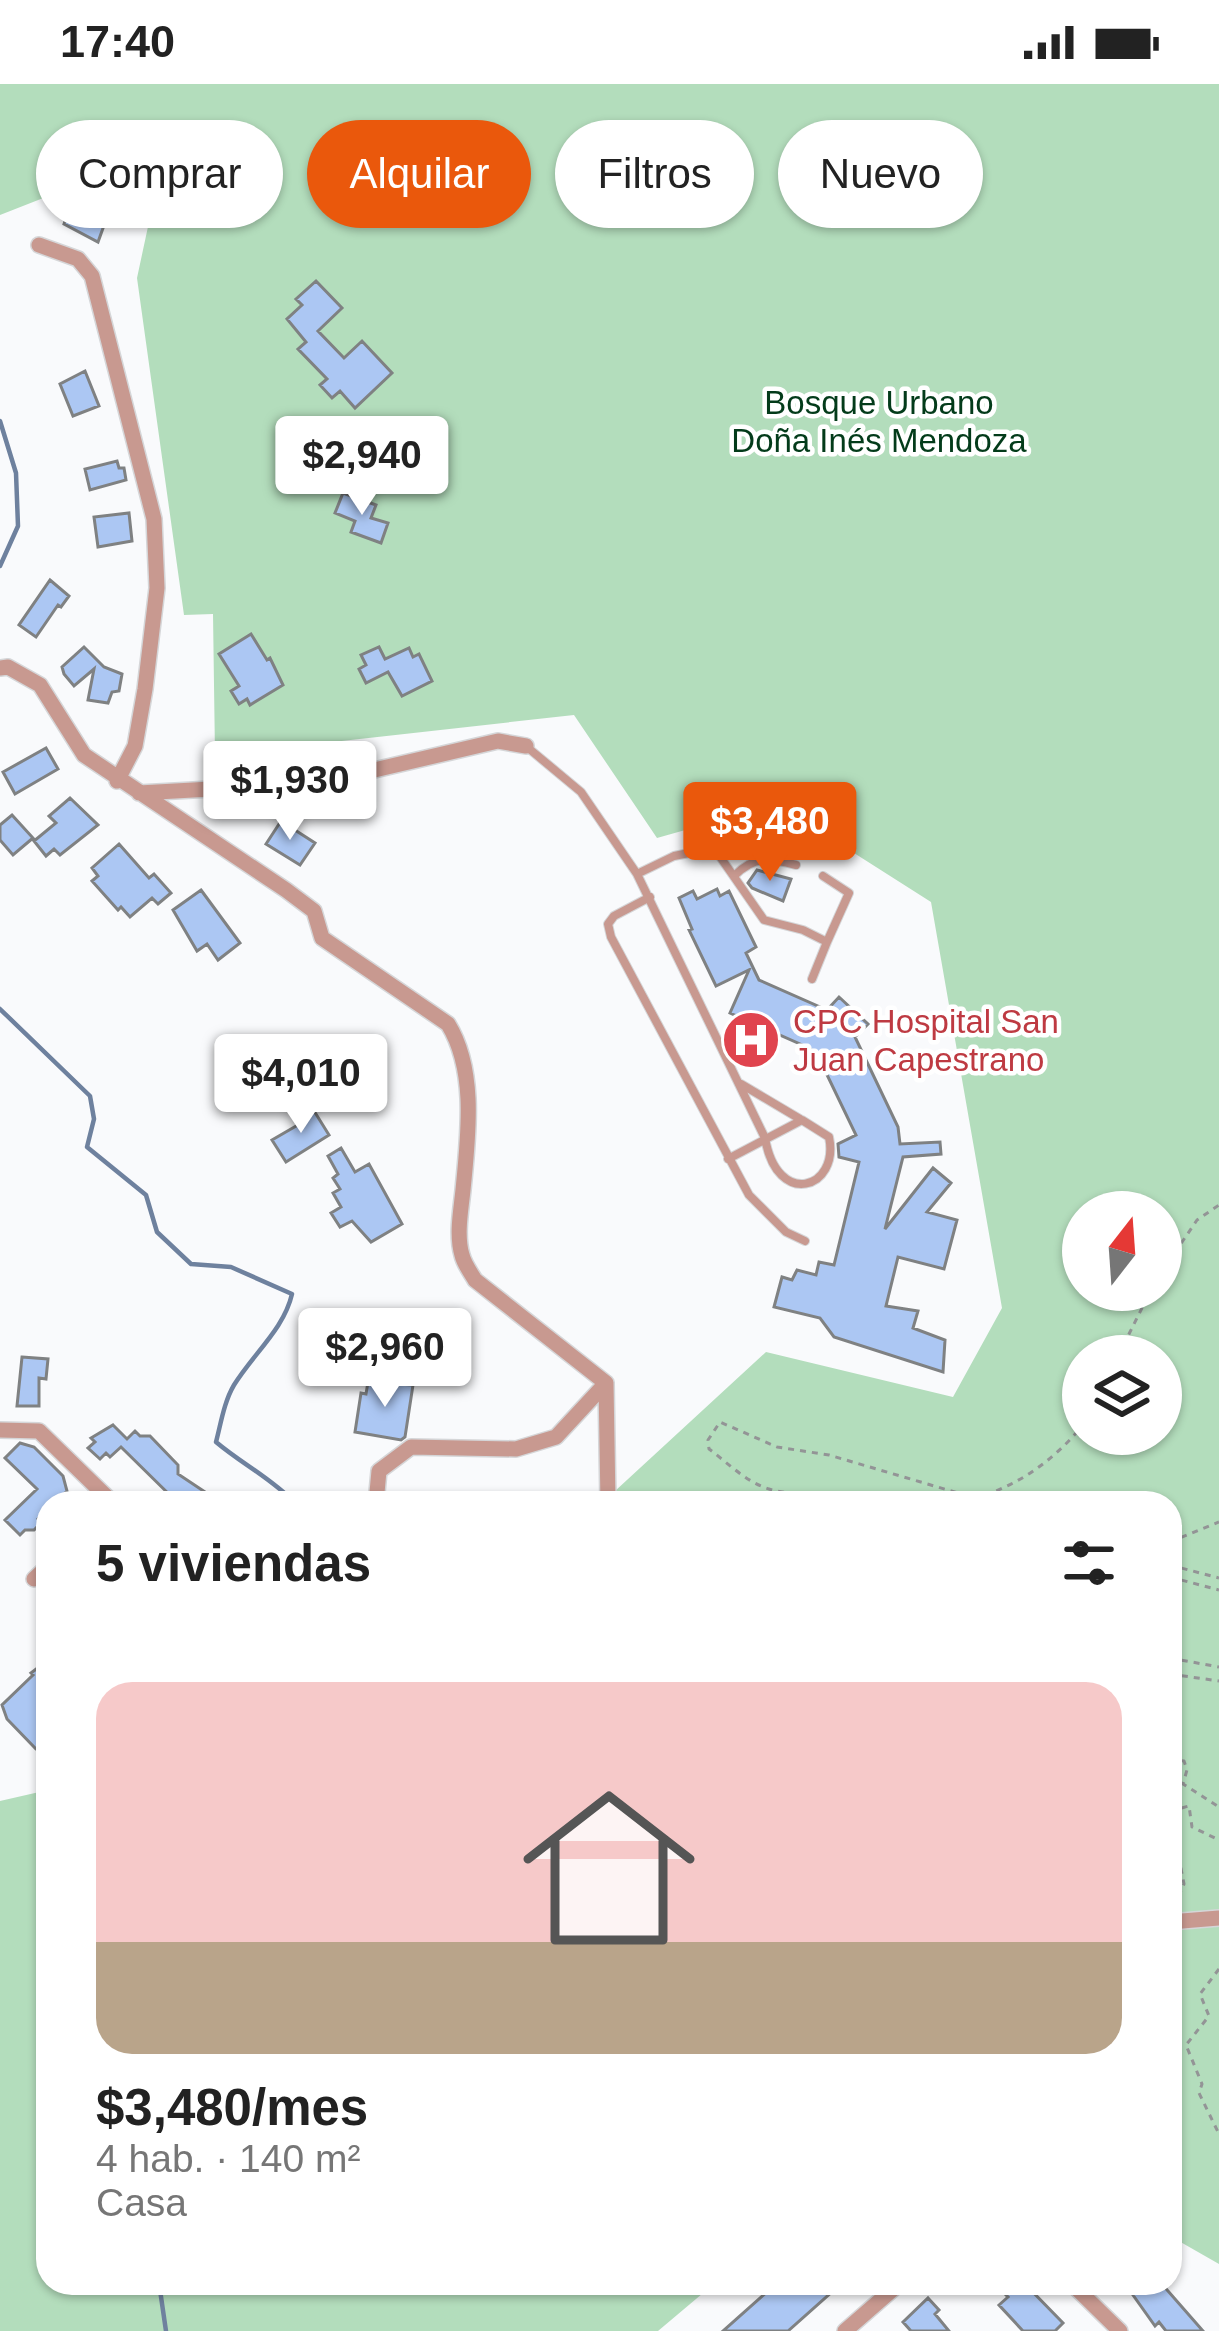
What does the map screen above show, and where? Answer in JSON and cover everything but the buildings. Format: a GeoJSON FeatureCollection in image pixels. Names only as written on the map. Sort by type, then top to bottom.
{"type":"FeatureCollection","features":[{"type":"Feature","properties":{"kind":"street"},"geometry":{"type":"LineString","coordinates":[[39,244],[77,259],[92,276],[154,519],[157,588],[145,689],[135,746],[117,781]]}},
{"type":"Feature","properties":{"kind":"street"},"geometry":{"type":"LineString","coordinates":[[0,668],[8,667],[40,685],[84,755],[286,890],[314,911],[322,938],[448,1024],[465,1063],[462,1256],[476,1280],[606,1383]]}},
{"type":"Feature","properties":{"kind":"street"},"geometry":{"type":"LineString","coordinates":[[138,793],[320,782],[498,741],[526,746]]}},
{"type":"Feature","properties":{"kind":"street"},"geometry":{"type":"LineString","coordinates":[[378,1491],[380,1472],[411,1448],[516,1449],[556,1437],[606,1383]]}},
{"type":"Feature","properties":{"kind":"street"},"geometry":{"type":"LineString","coordinates":[[606,1383],[608,1491]]}},
{"type":"Feature","properties":{"kind":"street"},"geometry":{"type":"LineString","coordinates":[[0,1430],[38,1431],[100,1491]]}},
{"type":"Feature","properties":{"kind":"street"},"geometry":{"type":"LineString","coordinates":[[1182,1921],[1219,1918]]}},
{"type":"Feature","properties":{"kind":"street"},"geometry":{"type":"LineString","coordinates":[[850,2329],[887,2295]]}},
{"type":"Feature","properties":{"kind":"street"},"geometry":{"type":"LineString","coordinates":[[1083,2295],[1120,2331]]}},
{"type":"Feature","properties":{"kind":"lane"},"geometry":{"type":"LineString","coordinates":[[526,746],[581,792],[638,874],[765,1138],[768,1158],[778,1176],[798,1184],[815,1179],[833,1154],[829,1137],[739,1083]]}},
{"type":"Feature","properties":{"kind":"lane"},"geometry":{"type":"LineString","coordinates":[[638,874],[674,856],[714,848],[764,920],[827,942]]}},
{"type":"Feature","properties":{"kind":"lane"},"geometry":{"type":"LineString","coordinates":[[734,876],[747,862],[762,857],[796,865]]}},
{"type":"Feature","properties":{"kind":"lane"},"geometry":{"type":"LineString","coordinates":[[812,979],[849,893],[823,876]]}},
{"type":"Feature","properties":{"kind":"lane"},"geometry":{"type":"LineString","coordinates":[[650,897],[614,916],[608,924],[611,937],[749,1195],[786,1232],[806,1240]]}},
{"type":"Feature","properties":{"kind":"lane"},"geometry":{"type":"LineString","coordinates":[[728,1159],[802,1120]]}},
{"type":"Feature","properties":{"kind":"path"},"geometry":{"type":"LineString","coordinates":[[1182,1242],[1197,1220],[1219,1205]]}},
{"type":"Feature","properties":{"kind":"path"},"geometry":{"type":"LineString","coordinates":[[776,1491],[750,1480],[709,1449],[708,1440],[720,1422],[777,1447],[829,1455],[946,1491]]}},
{"type":"Feature","properties":{"kind":"path"},"geometry":{"type":"LineString","coordinates":[[996,1491],[1040,1467],[1062,1446]]}},
{"type":"Feature","properties":{"kind":"path"},"geometry":{"type":"LineString","coordinates":[[1182,1537],[1219,1522]]}},
{"type":"Feature","properties":{"kind":"path"},"geometry":{"type":"LineString","coordinates":[[1182,1567],[1219,1578]]}},
{"type":"Feature","properties":{"kind":"path"},"geometry":{"type":"LineString","coordinates":[[1182,1580],[1219,1591]]}},
{"type":"Feature","properties":{"kind":"path"},"geometry":{"type":"LineString","coordinates":[[1182,1660],[1219,1666]]}},
{"type":"Feature","properties":{"kind":"path"},"geometry":{"type":"LineString","coordinates":[[1182,1676],[1219,1681]]}},
{"type":"Feature","properties":{"kind":"path"},"geometry":{"type":"LineString","coordinates":[[1182,1761],[1187,1770],[1183,1784],[1219,1807]]}},
{"type":"Feature","properties":{"kind":"path"},"geometry":{"type":"LineString","coordinates":[[1182,1808],[1189,1806],[1192,1827],[1219,1840]]}},
{"type":"Feature","properties":{"kind":"path"},"geometry":{"type":"LineString","coordinates":[[1219,1969],[1200,1994],[1209,2015],[1205,2025],[1186,2045],[1202,2084],[1199,2093],[1219,2134]]}},
{"type":"Feature","properties":{"kind":"green space","name":"Bosque Urbano Doña Inés Mendoza"},"geometry":{"type":"Polygon","coordinates":[[[0,84],[1219,84],[1219,2264],[1182,2243],[1182,1491],[615,1491],[766,1352],[953,1397],[1002,1308],[931,902],[777,804],[657,838],[574,715],[215,755],[213,614],[184,615],[137,278],[148,228],[283,228],[283,120],[36,120],[36,201],[0,215],[0,84]]]}},
{"type":"Feature","properties":{"kind":"green space"},"geometry":{"type":"Polygon","coordinates":[[[36,1793],[36,2295],[701,2295],[658,2331],[0,2331],[0,1801],[36,1793]]]}},
{"type":"Feature","properties":{"kind":"waterway"},"geometry":{"type":"LineString","coordinates":[[0,421],[16,473],[18,526],[0,566]]}},
{"type":"Feature","properties":{"kind":"waterway"},"geometry":{"type":"LineString","coordinates":[[0,1009],[90,1096],[94,1119],[87,1147],[146,1195],[157,1232],[191,1264],[231,1267],[292,1294],[275,1330],[231,1392],[216,1442],[282,1491]]}},
{"type":"Feature","properties":{"kind":"waterway"},"geometry":{"type":"LineString","coordinates":[[161,2295],[166,2331]]}},
{"type":"Feature","properties":{"kind":"place","name":"CPC Hospital San Juan Capestrano"},"geometry":{"type":"Point","coordinates":[751,1040]}}]}
